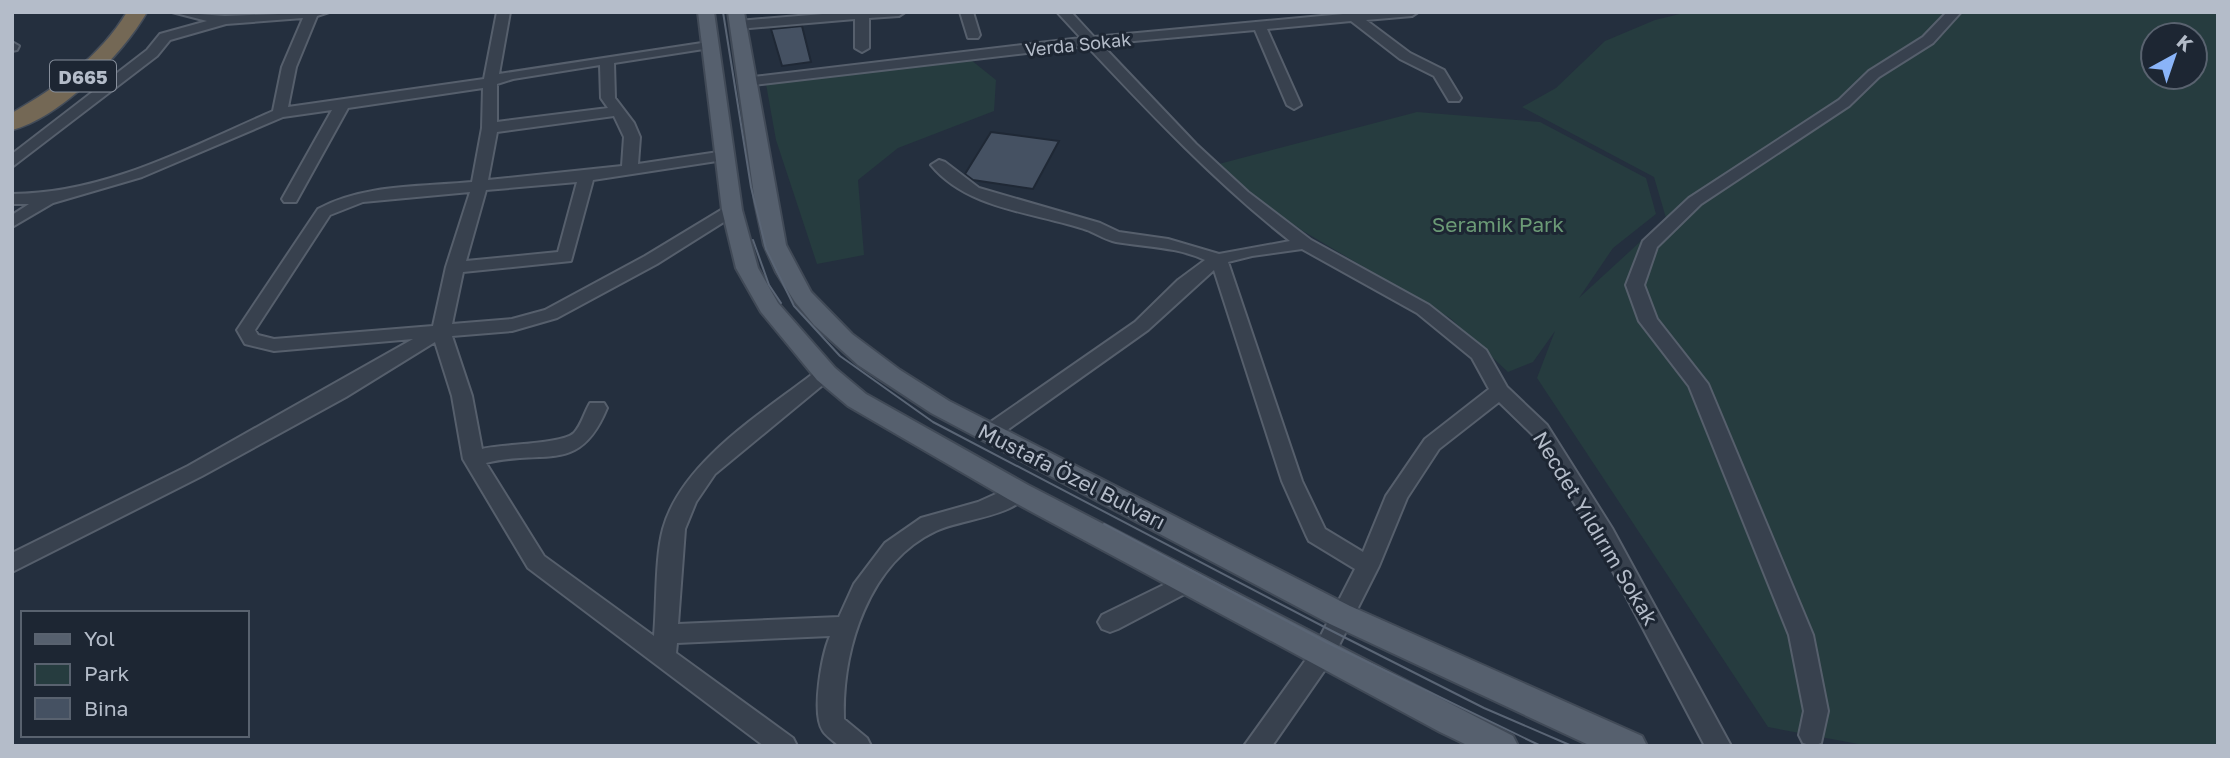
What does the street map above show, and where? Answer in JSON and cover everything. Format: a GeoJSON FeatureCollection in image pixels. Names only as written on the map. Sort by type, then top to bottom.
{"type":"FeatureCollection","features":[{"type":"Feature","properties":{"kind":"highway","name":"D665"},"geometry":{"type":"LineString","coordinates":[[12,111],[43,90],[83,56],[118,12]]}},
{"type":"Feature","properties":{"kind":"highway","name":"D665"},"geometry":{"type":"LineString","coordinates":[[12,123],[85,75],[129,30],[137,12]]}},
{"type":"Feature","properties":{"kind":"main road","name":"Mustafa Özel Bulvarı"},"geometry":{"type":"LineString","coordinates":[[706,12],[732,210],[747,268],[769,307],[826,374],[857,400],[1018,492],[1451,722],[1502,746]]}},
{"type":"Feature","properties":{"kind":"main road","name":"Mustafa Özel Bulvarı"},"geometry":{"type":"LineString","coordinates":[[737,19],[745,82],[775,246],[802,294],[839,336],[885,375],[989,433],[1340,615],[1631,746]]}},
{"type":"Feature","properties":{"kind":"street"},"geometry":{"type":"LineString","coordinates":[[178,12],[225,20]]}},
{"type":"Feature","properties":{"kind":"street"},"geometry":{"type":"LineString","coordinates":[[504,12],[490,82],[490,128],[479,187],[455,267],[441,331],[462,396],[473,459],[536,562],[665,645],[784,746]]}},
{"type":"Feature","properties":{"kind":"street"},"geometry":{"type":"LineString","coordinates":[[737,19],[899,12]]}},
{"type":"Feature","properties":{"kind":"street"},"geometry":{"type":"LineString","coordinates":[[966,12],[973,35]]}},
{"type":"Feature","properties":{"kind":"street","name":"Necdet Yıldırım Sokak"},"geometry":{"type":"LineString","coordinates":[[1063,12],[1199,155],[1242,195],[1306,244],[1423,309],[1479,354],[1500,391],[1540,430],[1604,534],[1718,746]]}},
{"type":"Feature","properties":{"kind":"street","name":"Verda Sokak"},"geometry":{"type":"LineString","coordinates":[[745,82],[1093,41],[1412,12]]}},
{"type":"Feature","properties":{"kind":"street"},"geometry":{"type":"LineString","coordinates":[[1812,735],[1816,711],[1796,623],[1698,384],[1648,321],[1635,285],[1649,245],[1695,201],[1844,103],[1857,85],[1884,65],[1928,40],[1955,12]]}},
{"type":"Feature","properties":{"kind":"street"},"geometry":{"type":"LineString","coordinates":[[12,162],[152,53],[165,37],[225,20],[318,13]]}},
{"type":"Feature","properties":{"kind":"street"},"geometry":{"type":"LineString","coordinates":[[279,113],[289,67],[318,13]]}},
{"type":"Feature","properties":{"kind":"street"},"geometry":{"type":"LineString","coordinates":[[862,15],[862,47]]}},
{"type":"Feature","properties":{"kind":"street"},"geometry":{"type":"LineString","coordinates":[[1353,18],[1405,56],[1439,73],[1454,98]]}},
{"type":"Feature","properties":{"kind":"street"},"geometry":{"type":"LineString","coordinates":[[1259,25],[1294,104]]}},
{"type":"Feature","properties":{"kind":"street"},"geometry":{"type":"LineString","coordinates":[[12,199],[48,199],[85,192],[128,177],[279,113],[344,102],[382,100],[490,82],[511,75],[710,44]]}},
{"type":"Feature","properties":{"kind":"street"},"geometry":{"type":"LineString","coordinates":[[607,61],[608,98],[615,111],[627,123],[632,137],[630,170]]}},
{"type":"Feature","properties":{"kind":"street"},"geometry":{"type":"LineString","coordinates":[[290,200],[344,102]]}},
{"type":"Feature","properties":{"kind":"street"},"geometry":{"type":"LineString","coordinates":[[490,128],[615,111]]}},
{"type":"Feature","properties":{"kind":"street"},"geometry":{"type":"LineString","coordinates":[[725,156],[586,176],[363,197],[345,201],[324,212],[246,330],[252,340],[274,345],[512,325],[551,314],[651,260],[732,210]]}},
{"type":"Feature","properties":{"kind":"street"},"geometry":{"type":"LineString","coordinates":[[939,165],[973,191],[993,198],[1094,227],[1115,237],[1168,244],[1202,252],[1219,260],[1292,481],[1317,535],[1367,566]]}},
{"type":"Feature","properties":{"kind":"street"},"geometry":{"type":"LineString","coordinates":[[455,267],[565,257],[586,176]]}},
{"type":"Feature","properties":{"kind":"street"},"geometry":{"type":"LineString","coordinates":[[12,222],[48,199]]}},
{"type":"Feature","properties":{"kind":"street"},"geometry":{"type":"LineString","coordinates":[[989,433],[1073,370],[1132,334],[1174,292],[1219,260],[1242,253],[1306,244]]}},
{"type":"Feature","properties":{"kind":"street"},"geometry":{"type":"LineString","coordinates":[[12,563],[207,464],[339,392],[441,331]]}},
{"type":"Feature","properties":{"kind":"street"},"geometry":{"type":"LineString","coordinates":[[665,645],[674,529],[687,499],[708,470],[826,374]]}},
{"type":"Feature","properties":{"kind":"street"},"geometry":{"type":"LineString","coordinates":[[1257,746],[1323,654],[1340,615],[1367,566],[1397,496],[1432,444],[1500,391]]}},
{"type":"Feature","properties":{"kind":"street"},"geometry":{"type":"LineString","coordinates":[[473,459],[515,450],[561,450],[589,430],[597,408]]}},
{"type":"Feature","properties":{"kind":"street"},"geometry":{"type":"LineString","coordinates":[[858,746],[832,724],[831,683],[838,645],[862,591],[893,549],[929,524],[984,509],[1018,492]]}},
{"type":"Feature","properties":{"kind":"street"},"geometry":{"type":"LineString","coordinates":[[1110,622],[1188,582]]}},
{"type":"Feature","properties":{"kind":"street"},"geometry":{"type":"LineString","coordinates":[[665,645],[846,626]]}},
{"type":"Feature","properties":{"kind":"green space","name":"Seramik Park"},"geometry":{"type":"Polygon","coordinates":[[[1688,12],[2218,12],[2218,746],[1869,746],[1768,727],[1537,378],[1555,331],[1533,362],[1508,372],[1450,318],[1303,231],[1262,202],[1219,164],[1417,112],[1540,122],[1646,178],[1656,214],[1613,248],[1579,298],[1666,218],[1654,177],[1522,107],[1556,88],[1605,41],[1655,20],[1688,12]]]}},
{"type":"Feature","properties":{"kind":"green space"},"geometry":{"type":"Polygon","coordinates":[[[971,60],[996,80],[994,111],[898,148],[858,180],[864,255],[817,264],[776,140],[766,84],[971,60]]]}},
{"type":"Feature","properties":{"kind":"building"},"geometry":{"type":"Polygon","coordinates":[[[802,26],[811,62],[782,66],[771,29],[802,26]]]}},
{"type":"Feature","properties":{"kind":"building"},"geometry":{"type":"Polygon","coordinates":[[[991,132],[1059,141],[1033,189],[973,180],[965,174],[991,132]]]}},
{"type":"Feature","properties":{"kind":"tram line"},"geometry":{"type":"LineString","coordinates":[[723,12],[751,187],[766,249],[794,306],[840,356],[933,422],[1332,631],[1484,708],[1572,746]]}},
{"type":"Feature","properties":{"kind":"tram line"},"geometry":{"type":"LineString","coordinates":[[753,240],[769,285],[781,303]]}},
{"type":"Feature","properties":{"kind":"tram line"},"geometry":{"type":"LineString","coordinates":[[1104,524],[1328,643],[1541,746]]}}]}
